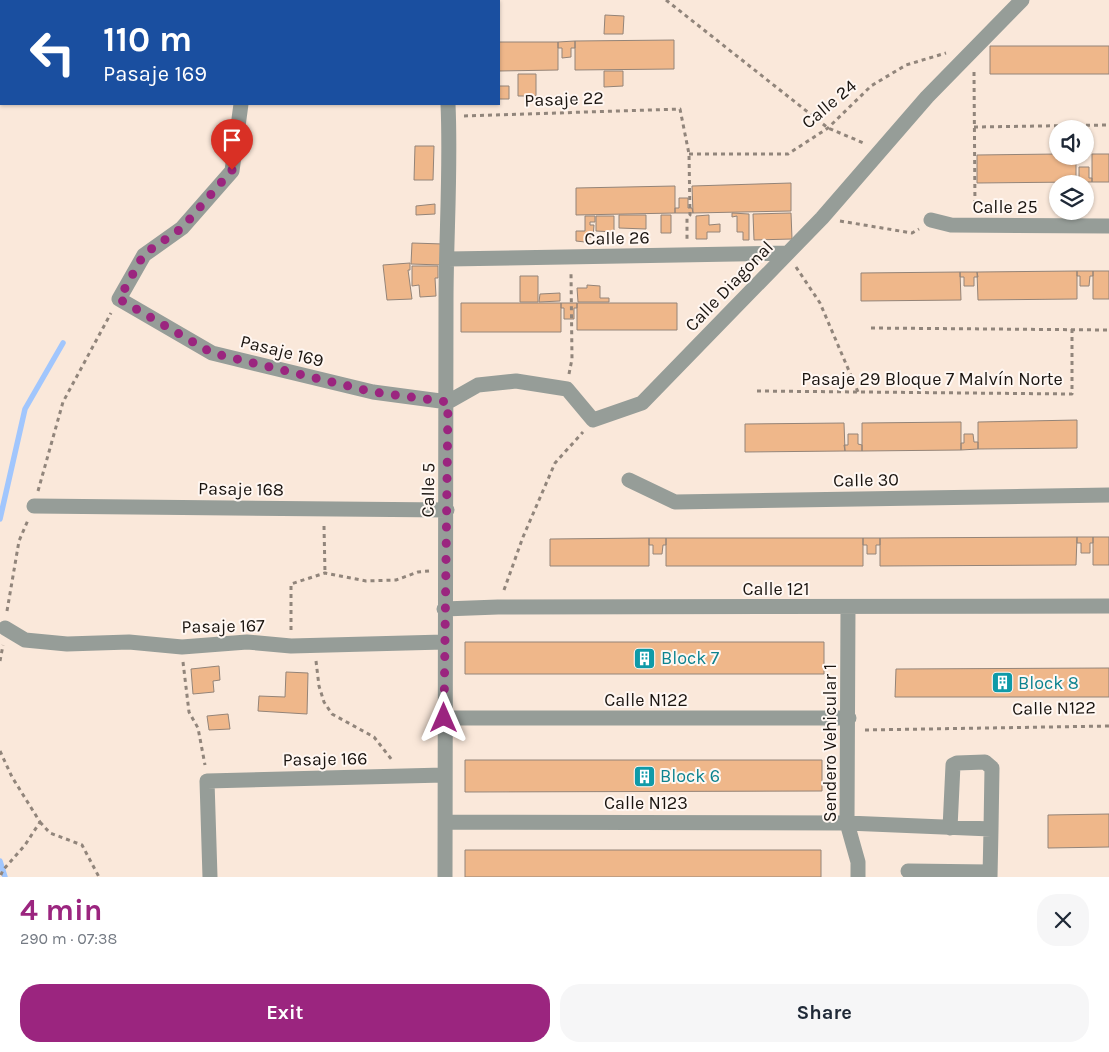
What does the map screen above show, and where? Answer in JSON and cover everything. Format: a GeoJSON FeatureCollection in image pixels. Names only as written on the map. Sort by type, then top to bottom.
{"type":"FeatureCollection","features":[{"type":"Feature","properties":{"kind":"street","name":"Calle Diagonal"},"geometry":{"type":"LineString","coordinates":[[593,420],[642,403],[822,218],[928,97],[1022,0]]}},
{"type":"Feature","properties":{"kind":"street"},"geometry":{"type":"LineString","coordinates":[[119,299],[144,254],[182,228],[232,170],[241,105]]}},
{"type":"Feature","properties":{"kind":"street","name":"Calle 5"},"geometry":{"type":"LineString","coordinates":[[445,877],[444,570],[447,510],[449,110]]}},
{"type":"Feature","properties":{"kind":"street","name":"Calle 25"},"geometry":{"type":"LineString","coordinates":[[931,220],[951,225],[1109,226]]}},
{"type":"Feature","properties":{"kind":"street","name":"Calle 26"},"geometry":{"type":"LineString","coordinates":[[448,259],[787,253]]}},
{"type":"Feature","properties":{"kind":"street","name":"Pasaje 169"},"geometry":{"type":"LineString","coordinates":[[119,299],[212,353],[373,392],[448,402]]}},
{"type":"Feature","properties":{"kind":"street"},"geometry":{"type":"LineString","coordinates":[[448,402],[478,385],[516,381],[567,389],[593,420]]}},
{"type":"Feature","properties":{"kind":"street","name":"Calle 30"},"geometry":{"type":"LineString","coordinates":[[629,480],[675,502],[1109,495]]}},
{"type":"Feature","properties":{"kind":"street","name":"Pasaje 168"},"geometry":{"type":"LineString","coordinates":[[34,506],[447,510]]}},
{"type":"Feature","properties":{"kind":"street","name":"Calle 121"},"geometry":{"type":"LineString","coordinates":[[444,609],[498,607],[848,608],[1109,606]]}},
{"type":"Feature","properties":{"kind":"street","name":"Sendero Vehicular 1"},"geometry":{"type":"LineString","coordinates":[[848,608],[848,823],[858,862],[858,877]]}},
{"type":"Feature","properties":{"kind":"street","name":"Pasaje 167"},"geometry":{"type":"LineString","coordinates":[[5,628],[25,640],[67,644],[129,642],[182,647],[247,642],[291,646],[444,642]]}},
{"type":"Feature","properties":{"kind":"street","name":"Calle N122"},"geometry":{"type":"LineString","coordinates":[[444,718],[849,724]]}},
{"type":"Feature","properties":{"kind":"street"},"geometry":{"type":"LineString","coordinates":[[908,871],[990,875],[992,768],[986,762],[957,763],[953,765],[950,828]]}},
{"type":"Feature","properties":{"kind":"street","name":"Pasaje 166"},"geometry":{"type":"LineString","coordinates":[[207,781],[444,775]]}},
{"type":"Feature","properties":{"kind":"street"},"geometry":{"type":"LineString","coordinates":[[207,781],[210,877]]}},
{"type":"Feature","properties":{"kind":"street","name":"Calle N123"},"geometry":{"type":"LineString","coordinates":[[445,822],[848,823],[991,830]]}},
{"type":"Feature","properties":{"kind":"path"},"geometry":{"type":"LineString","coordinates":[[666,0],[828,128],[880,150]]}},
{"type":"Feature","properties":{"kind":"path","name":"Calle 24"},"geometry":{"type":"LineString","coordinates":[[689,154],[788,154],[828,128],[871,86],[906,65],[952,51]]}},
{"type":"Feature","properties":{"kind":"path"},"geometry":{"type":"LineString","coordinates":[[975,71],[975,225]]}},
{"type":"Feature","properties":{"kind":"path","name":"Pasaje 22"},"geometry":{"type":"LineString","coordinates":[[449,110],[680,109],[689,154]]}},
{"type":"Feature","properties":{"kind":"path"},"geometry":{"type":"LineString","coordinates":[[974,127],[1109,125]]}},
{"type":"Feature","properties":{"kind":"path"},"geometry":{"type":"LineString","coordinates":[[687,255],[687,218],[690,215],[689,154]]}},
{"type":"Feature","properties":{"kind":"path"},"geometry":{"type":"LineString","coordinates":[[822,218],[912,233],[931,220]]}},
{"type":"Feature","properties":{"kind":"path"},"geometry":{"type":"LineString","coordinates":[[787,253],[820,303],[858,392]]}},
{"type":"Feature","properties":{"kind":"path"},"geometry":{"type":"LineString","coordinates":[[567,389],[572,359],[570,258]]}},
{"type":"Feature","properties":{"kind":"path"},"geometry":{"type":"LineString","coordinates":[[0,661],[19,541],[34,506],[63,402],[91,346],[119,299]]}},
{"type":"Feature","properties":{"kind":"path"},"geometry":{"type":"LineString","coordinates":[[871,328],[1109,330]]}},
{"type":"Feature","properties":{"kind":"path","name":"Pasaje 29 Bloque 7 Malvín Norte"},"geometry":{"type":"LineString","coordinates":[[757,391],[1072,394],[1072,330]]}},
{"type":"Feature","properties":{"kind":"path"},"geometry":{"type":"LineString","coordinates":[[498,607],[523,537],[555,463],[593,420]]}},
{"type":"Feature","properties":{"kind":"path"},"geometry":{"type":"LineString","coordinates":[[323,509],[325,573]]}},
{"type":"Feature","properties":{"kind":"path"},"geometry":{"type":"LineString","coordinates":[[291,646],[291,584],[325,573],[366,581],[396,580],[418,572],[444,570]]}},
{"type":"Feature","properties":{"kind":"path"},"geometry":{"type":"LineString","coordinates":[[315,644],[319,686],[324,702],[332,714],[374,737],[401,776]]}},
{"type":"Feature","properties":{"kind":"path"},"geometry":{"type":"LineString","coordinates":[[182,647],[189,712],[198,728],[207,781]]}},
{"type":"Feature","properties":{"kind":"path","name":"Calle N122"},"geometry":{"type":"LineString","coordinates":[[849,724],[1109,726]]}},
{"type":"Feature","properties":{"kind":"path"},"geometry":{"type":"LineString","coordinates":[[0,751],[12,777],[40,822],[50,833],[82,845],[99,877]]}},
{"type":"Feature","properties":{"kind":"path"},"geometry":{"type":"LineString","coordinates":[[0,877],[3,870],[25,845],[40,822]]}},
{"type":"Feature","properties":{"kind":"building"},"geometry":{"type":"Polygon","coordinates":[[[605,15],[624,16],[623,34],[604,34],[605,15]]]}},
{"type":"Feature","properties":{"kind":"building"},"geometry":{"type":"Polygon","coordinates":[[[674,40],[674,69],[575,70],[575,41],[674,40]]]}},
{"type":"Feature","properties":{"kind":"building"},"geometry":{"type":"Polygon","coordinates":[[[575,41],[575,48],[571,48],[571,57],[562,58],[562,48],[558,48],[558,42],[575,41]]]}},
{"type":"Feature","properties":{"kind":"building"},"geometry":{"type":"Polygon","coordinates":[[[500,42],[558,42],[558,70],[500,71],[500,42]]]}},
{"type":"Feature","properties":{"kind":"building"},"geometry":{"type":"Polygon","coordinates":[[[990,46],[1109,46],[1109,74],[990,74],[990,46]]]}},
{"type":"Feature","properties":{"kind":"building"},"geometry":{"type":"Polygon","coordinates":[[[604,71],[623,71],[623,86],[604,87],[604,71]]]}},
{"type":"Feature","properties":{"kind":"building"},"geometry":{"type":"Polygon","coordinates":[[[518,74],[536,74],[536,96],[518,96],[518,74]]]}},
{"type":"Feature","properties":{"kind":"building"},"geometry":{"type":"Polygon","coordinates":[[[500,86],[509,86],[509,99],[500,99],[500,86]]]}},
{"type":"Feature","properties":{"kind":"building"},"geometry":{"type":"Polygon","coordinates":[[[415,146],[434,146],[433,180],[414,180],[415,146]]]}},
{"type":"Feature","properties":{"kind":"building"},"geometry":{"type":"Polygon","coordinates":[[[1049,154],[1049,165],[1076,165],[1076,175],[1049,175],[1049,182],[977,183],[977,155],[1049,154]]]}},
{"type":"Feature","properties":{"kind":"building"},"geometry":{"type":"Polygon","coordinates":[[[1094,154],[1109,154],[1109,182],[1094,182],[1094,175],[1092,175],[1094,154]]]}},
{"type":"Feature","properties":{"kind":"building"},"geometry":{"type":"Polygon","coordinates":[[[1079,167],[1089,167],[1089,175],[1079,175],[1079,167]]]}},
{"type":"Feature","properties":{"kind":"building"},"geometry":{"type":"Polygon","coordinates":[[[791,183],[791,211],[693,213],[692,186],[791,183]]]}},
{"type":"Feature","properties":{"kind":"building"},"geometry":{"type":"Polygon","coordinates":[[[675,186],[675,213],[576,215],[576,188],[675,186]]]}},
{"type":"Feature","properties":{"kind":"building"},"geometry":{"type":"Polygon","coordinates":[[[679,198],[688,198],[688,208],[692,208],[693,213],[675,213],[675,208],[679,208],[679,198]]]}},
{"type":"Feature","properties":{"kind":"building"},"geometry":{"type":"Polygon","coordinates":[[[435,204],[435,214],[416,215],[416,206],[435,204]]]}},
{"type":"Feature","properties":{"kind":"building"},"geometry":{"type":"Polygon","coordinates":[[[732,213],[749,214],[749,240],[743,240],[743,232],[737,232],[737,216],[732,217],[732,213]]]}},
{"type":"Feature","properties":{"kind":"building"},"geometry":{"type":"Polygon","coordinates":[[[791,213],[792,239],[754,240],[753,214],[791,213]]]}},
{"type":"Feature","properties":{"kind":"building"},"geometry":{"type":"Polygon","coordinates":[[[619,215],[646,215],[646,229],[619,228],[619,215]]]}},
{"type":"Feature","properties":{"kind":"building"},"geometry":{"type":"Polygon","coordinates":[[[661,215],[671,215],[671,233],[661,233],[661,215]]]}},
{"type":"Feature","properties":{"kind":"building"},"geometry":{"type":"Polygon","coordinates":[[[709,215],[709,225],[720,224],[720,232],[707,232],[707,239],[696,239],[696,216],[709,215]]]}},
{"type":"Feature","properties":{"kind":"building"},"geometry":{"type":"Polygon","coordinates":[[[585,216],[595,216],[595,222],[590,222],[590,225],[594,225],[593,237],[585,237],[585,242],[576,241],[576,231],[585,231],[585,216]]]}},
{"type":"Feature","properties":{"kind":"building"},"geometry":{"type":"Polygon","coordinates":[[[596,216],[614,216],[614,232],[596,231],[596,216]]]}},
{"type":"Feature","properties":{"kind":"building"},"geometry":{"type":"Polygon","coordinates":[[[412,243],[443,244],[442,265],[411,264],[412,243]]]}},
{"type":"Feature","properties":{"kind":"building"},"geometry":{"type":"Polygon","coordinates":[[[410,263],[410,270],[408,270],[412,299],[387,300],[383,265],[410,263]]]}},
{"type":"Feature","properties":{"kind":"building"},"geometry":{"type":"Polygon","coordinates":[[[412,266],[438,266],[438,278],[435,278],[436,296],[420,297],[419,285],[412,286],[412,266]]]}},
{"type":"Feature","properties":{"kind":"building"},"geometry":{"type":"Polygon","coordinates":[[[1077,271],[1077,299],[978,300],[977,272],[1077,271]]]}},
{"type":"Feature","properties":{"kind":"building"},"geometry":{"type":"Polygon","coordinates":[[[1077,271],[1093,271],[1093,276],[1090,276],[1089,286],[1080,286],[1080,276],[1077,276],[1077,271]]]}},
{"type":"Feature","properties":{"kind":"building"},"geometry":{"type":"Polygon","coordinates":[[[1093,271],[1109,271],[1109,299],[1093,299],[1093,271]]]}},
{"type":"Feature","properties":{"kind":"building"},"geometry":{"type":"Polygon","coordinates":[[[960,272],[961,300],[861,301],[861,273],[960,272]]]}},
{"type":"Feature","properties":{"kind":"building"},"geometry":{"type":"Polygon","coordinates":[[[960,272],[977,272],[978,277],[974,277],[974,286],[964,286],[964,277],[960,277],[960,272]]]}},
{"type":"Feature","properties":{"kind":"building"},"geometry":{"type":"Polygon","coordinates":[[[520,276],[538,276],[538,302],[520,302],[520,276]]]}},
{"type":"Feature","properties":{"kind":"building"},"geometry":{"type":"Polygon","coordinates":[[[587,285],[600,286],[600,298],[609,298],[609,302],[578,302],[577,288],[587,288],[587,285]]]}},
{"type":"Feature","properties":{"kind":"building"},"geometry":{"type":"Polygon","coordinates":[[[560,293],[560,301],[539,302],[540,294],[560,293]]]}},
{"type":"Feature","properties":{"kind":"building"},"geometry":{"type":"Polygon","coordinates":[[[461,303],[561,303],[561,332],[461,332],[461,303]]]}},
{"type":"Feature","properties":{"kind":"building"},"geometry":{"type":"Polygon","coordinates":[[[561,303],[577,303],[577,308],[574,308],[574,319],[564,319],[564,308],[561,308],[561,303]]]}},
{"type":"Feature","properties":{"kind":"building"},"geometry":{"type":"Polygon","coordinates":[[[577,303],[677,303],[677,330],[577,330],[577,303]]]}},
{"type":"Feature","properties":{"kind":"building"},"geometry":{"type":"Polygon","coordinates":[[[1077,420],[1077,448],[978,449],[978,422],[1077,420]]]}},
{"type":"Feature","properties":{"kind":"building"},"geometry":{"type":"Polygon","coordinates":[[[961,422],[961,450],[862,451],[862,423],[961,422]]]}},
{"type":"Feature","properties":{"kind":"building"},"geometry":{"type":"Polygon","coordinates":[[[844,423],[845,451],[745,452],[745,424],[844,423]]]}},
{"type":"Feature","properties":{"kind":"building"},"geometry":{"type":"Polygon","coordinates":[[[848,434],[858,434],[858,444],[862,445],[862,451],[845,451],[844,445],[848,445],[848,434]]]}},
{"type":"Feature","properties":{"kind":"building"},"geometry":{"type":"Polygon","coordinates":[[[964,434],[973,434],[974,442],[978,442],[978,449],[961,450],[961,443],[964,443],[964,434]]]}},
{"type":"Feature","properties":{"kind":"building"},"geometry":{"type":"Polygon","coordinates":[[[1077,537],[1076,565],[880,566],[880,538],[1077,537]]]}},
{"type":"Feature","properties":{"kind":"building"},"geometry":{"type":"Polygon","coordinates":[[[1077,537],[1093,537],[1093,543],[1090,543],[1090,553],[1081,553],[1081,543],[1077,543],[1077,537]]]}},
{"type":"Feature","properties":{"kind":"building"},"geometry":{"type":"Polygon","coordinates":[[[1093,537],[1109,537],[1109,565],[1093,565],[1093,537]]]}},
{"type":"Feature","properties":{"kind":"building"},"geometry":{"type":"Polygon","coordinates":[[[649,538],[649,566],[550,566],[550,539],[649,538]]]}},
{"type":"Feature","properties":{"kind":"building"},"geometry":{"type":"Polygon","coordinates":[[[649,538],[666,538],[666,545],[663,545],[662,554],[653,554],[653,545],[649,545],[649,538]]]}},
{"type":"Feature","properties":{"kind":"building"},"geometry":{"type":"Polygon","coordinates":[[[666,538],[863,538],[863,566],[666,566],[666,538]]]}},
{"type":"Feature","properties":{"kind":"building"},"geometry":{"type":"Polygon","coordinates":[[[863,538],[880,538],[880,545],[876,545],[876,554],[867,554],[867,545],[863,545],[863,538]]]}},
{"type":"Feature","properties":{"kind":"building","name":"Block 7"},"geometry":{"type":"Polygon","coordinates":[[[465,642],[824,642],[824,674],[465,674],[465,642]]]}},
{"type":"Feature","properties":{"kind":"building"},"geometry":{"type":"Polygon","coordinates":[[[219,666],[220,680],[213,681],[214,692],[193,694],[191,669],[219,666]]]}},
{"type":"Feature","properties":{"kind":"building","name":"Block 8"},"geometry":{"type":"Polygon","coordinates":[[[1109,668],[1109,697],[895,697],[896,669],[1109,668]]]}},
{"type":"Feature","properties":{"kind":"building"},"geometry":{"type":"Polygon","coordinates":[[[286,672],[308,673],[307,714],[258,711],[259,696],[285,697],[286,672]]]}},
{"type":"Feature","properties":{"kind":"building"},"geometry":{"type":"Polygon","coordinates":[[[228,714],[230,729],[209,730],[207,716],[228,714]]]}},
{"type":"Feature","properties":{"kind":"building","name":"Block 6"},"geometry":{"type":"Polygon","coordinates":[[[465,760],[822,760],[822,791],[465,792],[465,760]]]}},
{"type":"Feature","properties":{"kind":"building"},"geometry":{"type":"Polygon","coordinates":[[[1109,814],[1109,847],[1048,848],[1048,815],[1109,814]]]}},
{"type":"Feature","properties":{"kind":"building"},"geometry":{"type":"Polygon","coordinates":[[[465,850],[821,850],[821,877],[465,877],[465,850]]]}},
{"type":"Feature","properties":{"kind":"waterway"},"geometry":{"type":"LineString","coordinates":[[0,519],[25,409],[63,343]]}},
{"type":"Feature","properties":{"kind":"waterway"},"geometry":{"type":"LineString","coordinates":[[0,861],[5,877]]}},
{"type":"Feature","properties":{"kind":"place","name":"Block 7"},"geometry":{"type":"Point","coordinates":[645,658]}},
{"type":"Feature","properties":{"kind":"place","name":"Block 8"},"geometry":{"type":"Point","coordinates":[1002,683]}},
{"type":"Feature","properties":{"kind":"place","name":"Block 6"},"geometry":{"type":"Point","coordinates":[644,776]}},
{"type":"Feature","properties":{"kind":"route"},"geometry":{"type":"LineString","coordinates":[[232,170],[182,228],[144,254],[119,299],[212,353],[373,392],[448,402],[447,510],[444,570],[444,718]]}}]}
